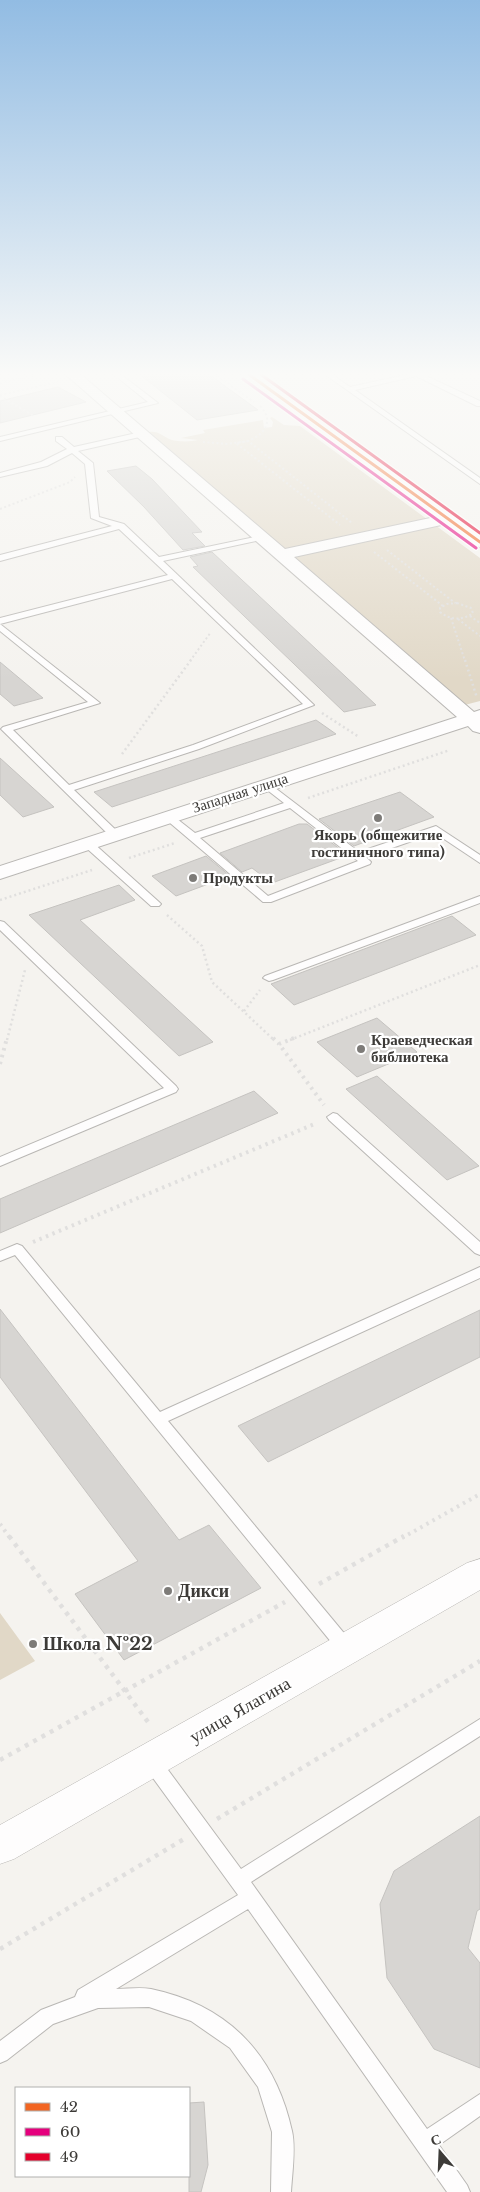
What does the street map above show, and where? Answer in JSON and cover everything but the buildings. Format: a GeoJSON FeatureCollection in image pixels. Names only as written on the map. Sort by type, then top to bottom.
{"type":"FeatureCollection","features":[{"type":"Feature","properties":{"kind":"main road"},"geometry":{"type":"LineString","coordinates":[[389,475],[480,542]]}},
{"type":"Feature","properties":{"kind":"main road","name":"улица Ялагина"},"geometry":{"type":"LineString","coordinates":[[0,1846],[480,1573]]}},
{"type":"Feature","properties":{"kind":"street"},"geometry":{"type":"LineString","coordinates":[[190,475],[282,555],[477,716]]}},
{"type":"Feature","properties":{"kind":"street"},"geometry":{"type":"LineString","coordinates":[[282,555],[449,519]]}},
{"type":"Feature","properties":{"kind":"street","name":"Западная улица"},"geometry":{"type":"LineString","coordinates":[[0,873],[477,716]]}},
{"type":"Feature","properties":{"kind":"lane"},"geometry":{"type":"LineString","coordinates":[[67,790],[309,705],[121,526],[95,518],[90,475]]}},
{"type":"Feature","properties":{"kind":"lane"},"geometry":{"type":"LineString","coordinates":[[0,558],[121,526]]}},
{"type":"Feature","properties":{"kind":"lane"},"geometry":{"type":"LineString","coordinates":[[158,560],[262,537]]}},
{"type":"Feature","properties":{"kind":"lane"},"geometry":{"type":"LineString","coordinates":[[0,621],[175,576]]}},
{"type":"Feature","properties":{"kind":"lane"},"geometry":{"type":"LineString","coordinates":[[0,627],[95,703],[3,726]]}},
{"type":"Feature","properties":{"kind":"lane"},"geometry":{"type":"LineString","coordinates":[[3,726],[115,835]]}},
{"type":"Feature","properties":{"kind":"lane"},"geometry":{"type":"LineString","coordinates":[[168,817],[267,900],[366,862],[266,784]]}},
{"type":"Feature","properties":{"kind":"lane"},"geometry":{"type":"LineString","coordinates":[[194,837],[291,804]]}},
{"type":"Feature","properties":{"kind":"lane"},"geometry":{"type":"LineString","coordinates":[[358,856],[436,829],[480,860]]}},
{"type":"Feature","properties":{"kind":"lane"},"geometry":{"type":"LineString","coordinates":[[87,843],[155,904]]}},
{"type":"Feature","properties":{"kind":"lane"},"geometry":{"type":"LineString","coordinates":[[269,978],[480,899]]}},
{"type":"Feature","properties":{"kind":"lane"},"geometry":{"type":"LineString","coordinates":[[0,924],[172,1089],[0,1162]]}},
{"type":"Feature","properties":{"kind":"lane"},"geometry":{"type":"LineString","coordinates":[[333,1117],[480,1250]]}},
{"type":"Feature","properties":{"kind":"lane"},"geometry":{"type":"LineString","coordinates":[[0,1256],[17,1249],[347,1649]]}},
{"type":"Feature","properties":{"kind":"lane"},"geometry":{"type":"LineString","coordinates":[[157,1420],[480,1272]]}},
{"type":"Feature","properties":{"kind":"lane"},"geometry":{"type":"LineString","coordinates":[[239,1880],[480,1727]]}},
{"type":"Feature","properties":{"kind":"lane"},"geometry":{"type":"LineString","coordinates":[[160,1756],[201,1829],[251,1896],[460,2192]]}},
{"type":"Feature","properties":{"kind":"lane"},"geometry":{"type":"LineString","coordinates":[[0,2054],[14,2039],[51,2014],[74,2004],[251,1896]]}},
{"type":"Feature","properties":{"kind":"lane"},"geometry":{"type":"LineString","coordinates":[[74,2004],[102,1997],[136,1996],[178,2004],[211,2020],[238,2042],[261,2072],[279,2115],[285,2170],[281,2192]]}},
{"type":"Feature","properties":{"kind":"lane"},"geometry":{"type":"LineString","coordinates":[[426,2142],[480,2104]]}},
{"type":"Feature","properties":{"kind":"path"},"geometry":{"type":"LineString","coordinates":[[0,509],[70,482],[77,475]]}},
{"type":"Feature","properties":{"kind":"path"},"geometry":{"type":"LineString","coordinates":[[279,475],[455,603],[471,608],[473,613],[470,616]]}},
{"type":"Feature","properties":{"kind":"path"},"geometry":{"type":"LineString","coordinates":[[289,475],[443,606]]}},
{"type":"Feature","properties":{"kind":"path"},"geometry":{"type":"LineString","coordinates":[[455,603],[443,606],[440,608],[440,612],[451,618],[470,616],[480,623]]}},
{"type":"Feature","properties":{"kind":"path"},"geometry":{"type":"LineString","coordinates":[[451,618],[477,716]]}},
{"type":"Feature","properties":{"kind":"path"},"geometry":{"type":"LineString","coordinates":[[457,618],[480,636]]}},
{"type":"Feature","properties":{"kind":"path"},"geometry":{"type":"LineString","coordinates":[[105,777],[219,620]]}},
{"type":"Feature","properties":{"kind":"path"},"geometry":{"type":"LineString","coordinates":[[309,705],[359,737]]}},
{"type":"Feature","properties":{"kind":"path"},"geometry":{"type":"LineString","coordinates":[[291,804],[450,750]]}},
{"type":"Feature","properties":{"kind":"path"},"geometry":{"type":"LineString","coordinates":[[17,1249],[333,1117],[279,1044],[212,982],[202,946],[155,904]]}},
{"type":"Feature","properties":{"kind":"path"},"geometry":{"type":"LineString","coordinates":[[0,1064],[30,953]]}},
{"type":"Feature","properties":{"kind":"path"},"geometry":{"type":"LineString","coordinates":[[279,1044],[480,965]]}},
{"type":"Feature","properties":{"kind":"path"},"geometry":{"type":"LineString","coordinates":[[244,1011],[269,978]]}},
{"type":"Feature","properties":{"kind":"path"},"geometry":{"type":"LineString","coordinates":[[0,1760],[480,1494]]}},
{"type":"Feature","properties":{"kind":"path"},"geometry":{"type":"LineString","coordinates":[[0,1524],[124,1691],[160,1756]]}},
{"type":"Feature","properties":{"kind":"path"},"geometry":{"type":"LineString","coordinates":[[0,1949],[480,1661]]}},
{"type":"Feature","properties":{"kind":"shaded area"},"geometry":{"type":"Polygon","coordinates":[[[197,475],[367,475],[480,558],[480,701],[457,707],[197,475]]]}},
{"type":"Feature","properties":{"kind":"shaded area"},"geometry":{"type":"Polygon","coordinates":[[[0,1613],[35,1661],[0,1680],[0,1613]]]}},
{"type":"Feature","properties":{"kind":"transit line","name":"60"},"geometry":{"type":"LineString","coordinates":[[376,475],[476,548]]}},
{"type":"Feature","properties":{"kind":"transit line","name":"42"},"geometry":{"type":"LineString","coordinates":[[388,475],[480,542]]}},
{"type":"Feature","properties":{"kind":"transit line","name":"49"},"geometry":{"type":"LineString","coordinates":[[400,475],[480,533]]}},
{"type":"Feature","properties":{"kind":"place","name":"Якорь (общежитие гостиничного типа)"},"geometry":{"type":"Point","coordinates":[378,818]}},
{"type":"Feature","properties":{"kind":"place","name":"Продукты"},"geometry":{"type":"Point","coordinates":[193,878]}},
{"type":"Feature","properties":{"kind":"place","name":"Краеведческая библиотека"},"geometry":{"type":"Point","coordinates":[361,1049]}},
{"type":"Feature","properties":{"kind":"place","name":"Дикси"},"geometry":{"type":"Point","coordinates":[168,1591]}},
{"type":"Feature","properties":{"kind":"place","name":"Школа №22"},"geometry":{"type":"Point","coordinates":[33,1644]}}]}
